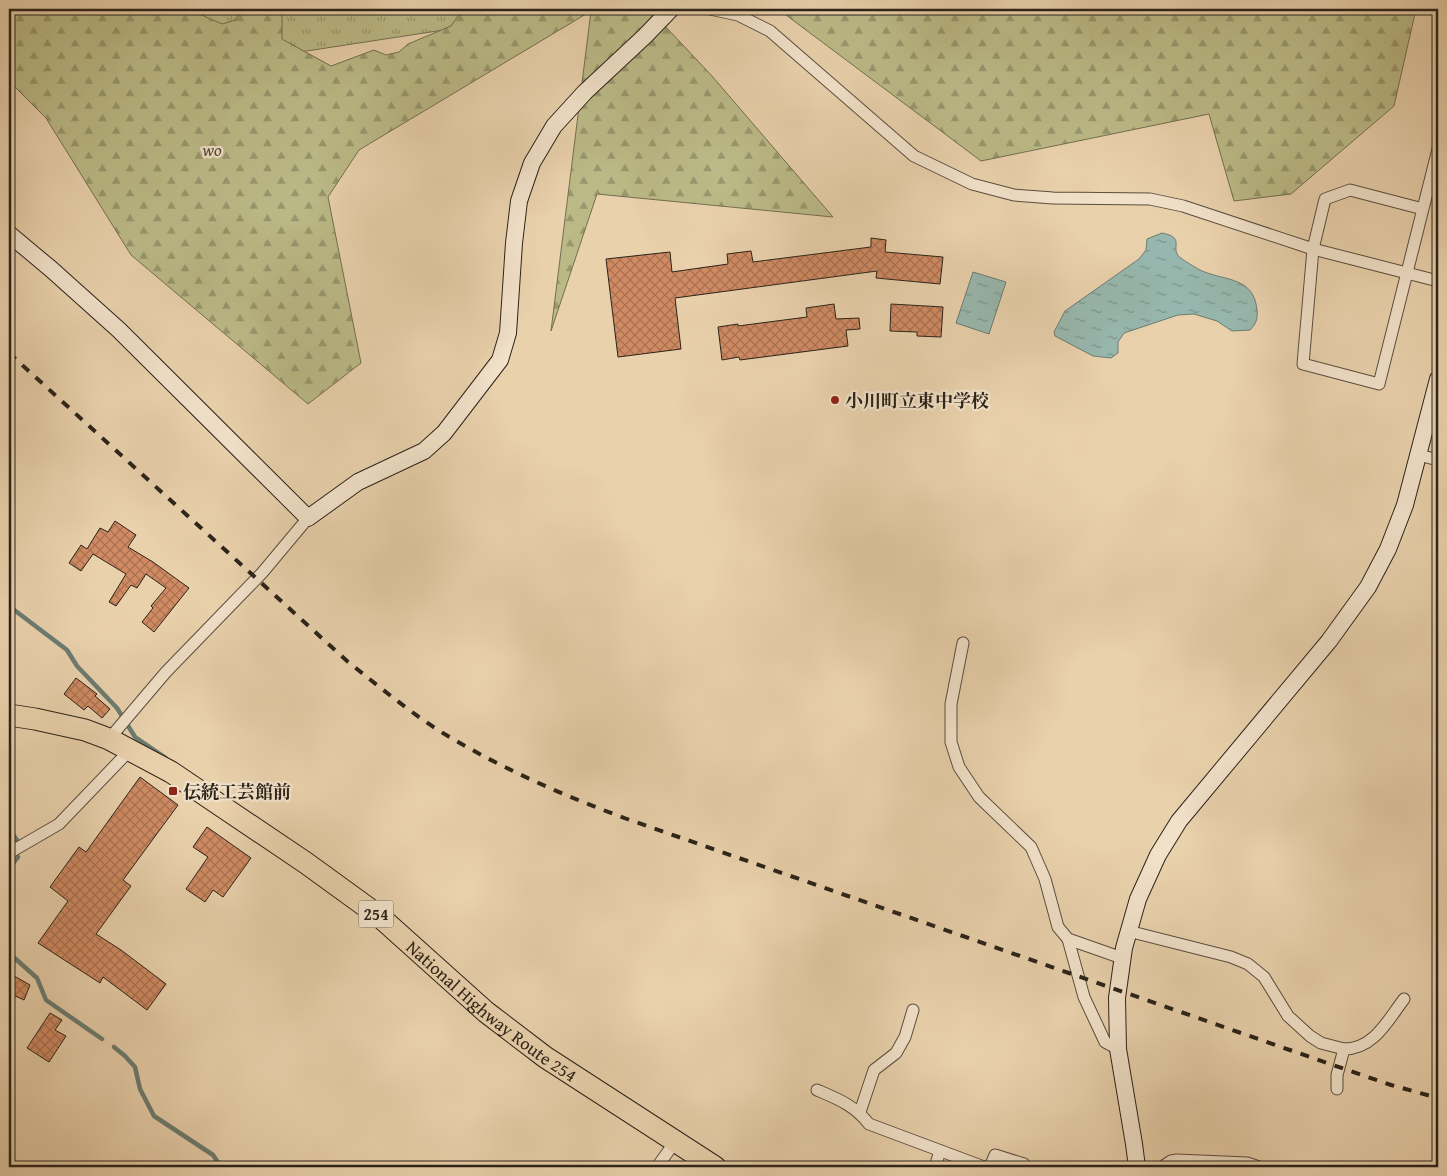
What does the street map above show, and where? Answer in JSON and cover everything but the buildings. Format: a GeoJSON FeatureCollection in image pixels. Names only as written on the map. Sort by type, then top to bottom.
{"type":"FeatureCollection","features":[{"type":"Feature","properties":{"kind":"highway","name":"National Highway Route 254"},"geometry":{"type":"LineString","coordinates":[[9,715],[35,718],[85,730],[109,739],[171,772],[306,863],[379,916],[486,1012],[545,1057],[715,1167]]}},
{"type":"Feature","properties":{"kind":"street"},"geometry":{"type":"LineString","coordinates":[[109,739],[166,672],[262,573],[308,518],[358,482],[424,451],[444,433],[500,360],[508,333],[519,201],[532,163],[554,126],[585,92],[645,36],[670,9]]}},
{"type":"Feature","properties":{"kind":"street"},"geometry":{"type":"LineString","coordinates":[[710,9],[738,15],[770,31],[914,156],[972,184],[1014,195],[1053,198],[1150,199],[1183,206],[1313,249],[1438,282]]}},
{"type":"Feature","properties":{"kind":"street"},"geometry":{"type":"LineString","coordinates":[[1423,209],[1350,190],[1325,200],[1313,249],[1303,364],[1378,384],[1407,273],[1423,209],[1438,149]]}},
{"type":"Feature","properties":{"kind":"street"},"geometry":{"type":"LineString","coordinates":[[9,234],[119,330],[308,518]]}},
{"type":"Feature","properties":{"kind":"street"},"geometry":{"type":"LineString","coordinates":[[1137,1167],[1118,1048],[1117,998],[1122,958],[1138,899],[1158,855],[1180,822],[1340,628],[1368,587],[1394,534],[1405,505],[1438,379]]}},
{"type":"Feature","properties":{"kind":"street"},"geometry":{"type":"LineString","coordinates":[[1419,455],[1438,460]]}},
{"type":"Feature","properties":{"kind":"street"},"geometry":{"type":"LineString","coordinates":[[963,643],[951,704],[951,742],[959,767],[980,797],[1032,847],[1045,880],[1058,927],[1068,939],[1084,997],[1105,1042],[1118,1048]]}},
{"type":"Feature","properties":{"kind":"street"},"geometry":{"type":"LineString","coordinates":[[9,853],[59,824],[130,750]]}},
{"type":"Feature","properties":{"kind":"street"},"geometry":{"type":"LineString","coordinates":[[1128,931],[1231,957],[1248,964],[1264,977],[1288,1016],[1310,1036],[1321,1043],[1344,1050],[1358,1048],[1371,1040],[1404,999]]}},
{"type":"Feature","properties":{"kind":"street"},"geometry":{"type":"LineString","coordinates":[[1068,939],[1122,958]]}},
{"type":"Feature","properties":{"kind":"street"},"geometry":{"type":"LineString","coordinates":[[860,1112],[874,1070],[896,1053],[906,1037],[913,1010]]}},
{"type":"Feature","properties":{"kind":"street"},"geometry":{"type":"LineString","coordinates":[[1337,1089],[1337,1075],[1344,1050]]}},
{"type":"Feature","properties":{"kind":"street"},"geometry":{"type":"LineString","coordinates":[[817,1090],[860,1112],[869,1124],[984,1167]]}},
{"type":"Feature","properties":{"kind":"street"},"geometry":{"type":"LineString","coordinates":[[657,1167],[675,1142]]}},
{"type":"Feature","properties":{"kind":"street"},"geometry":{"type":"LineString","coordinates":[[935,1167],[940,1151]]}},
{"type":"Feature","properties":{"kind":"street"},"geometry":{"type":"LineString","coordinates":[[990,1167],[995,1155],[1024,1164]]}},
{"type":"Feature","properties":{"kind":"street"},"geometry":{"type":"LineString","coordinates":[[1162,1167],[1171,1161],[1185,1160],[1247,1163],[1259,1167]]}},
{"type":"Feature","properties":{"kind":"green space","name":"wo"},"geometry":{"type":"Polygon","coordinates":[[[9,9],[188,9],[222,24],[236,20],[240,9],[280,9],[282,14],[282,39],[331,66],[374,50],[386,55],[399,52],[408,44],[451,26],[463,9],[649,9],[712,76],[833,217],[597,194],[551,331],[591,11],[359,150],[328,197],[361,363],[308,404],[131,255],[46,118],[9,81],[9,9]]]}},
{"type":"Feature","properties":{"kind":"green space"},"geometry":{"type":"Polygon","coordinates":[[[58,9],[542,9],[535,16],[137,77],[58,9]]]}},
{"type":"Feature","properties":{"kind":"green space"},"geometry":{"type":"Polygon","coordinates":[[[778,9],[1416,9],[1394,106],[1291,194],[1234,201],[1209,114],[981,161],[778,9]]]}},
{"type":"Feature","properties":{"kind":"water"},"geometry":{"type":"Polygon","coordinates":[[[1162,233],[1174,238],[1176,241],[1176,251],[1184,261],[1202,271],[1237,282],[1251,291],[1255,299],[1257,313],[1254,326],[1250,330],[1232,331],[1217,321],[1194,314],[1178,315],[1124,333],[1118,342],[1118,353],[1111,358],[1093,356],[1055,336],[1054,332],[1065,311],[1139,259],[1146,250],[1147,239],[1162,233]]]}},
{"type":"Feature","properties":{"kind":"water"},"geometry":{"type":"Polygon","coordinates":[[[973,272],[1006,282],[989,334],[956,323],[973,272]]]}},
{"type":"Feature","properties":{"kind":"waterway"},"geometry":{"type":"LineString","coordinates":[[9,606],[67,650],[77,666],[117,708],[135,737],[166,758]]}},
{"type":"Feature","properties":{"kind":"waterway"},"geometry":{"type":"LineString","coordinates":[[9,829],[17,840]]}},
{"type":"Feature","properties":{"kind":"waterway"},"geometry":{"type":"LineString","coordinates":[[9,868],[18,857]]}},
{"type":"Feature","properties":{"kind":"waterway"},"geometry":{"type":"LineString","coordinates":[[9,953],[37,978],[46,1000],[102,1039]]}},
{"type":"Feature","properties":{"kind":"waterway"},"geometry":{"type":"LineString","coordinates":[[114,1047],[135,1067],[140,1089],[154,1116],[213,1155],[221,1167]]}},
{"type":"Feature","properties":{"kind":"railway"},"geometry":{"type":"LineString","coordinates":[[9,353],[347,661],[426,722],[507,768],[554,790],[627,819],[1391,1085],[1438,1098]]}},
{"type":"Feature","properties":{"kind":"place","name":"小川町立東中学校"},"geometry":{"type":"Point","coordinates":[835,400]}},
{"type":"Feature","properties":{"kind":"place","name":"伝統工芸館前"},"geometry":{"type":"Point","coordinates":[173,791]}}]}
